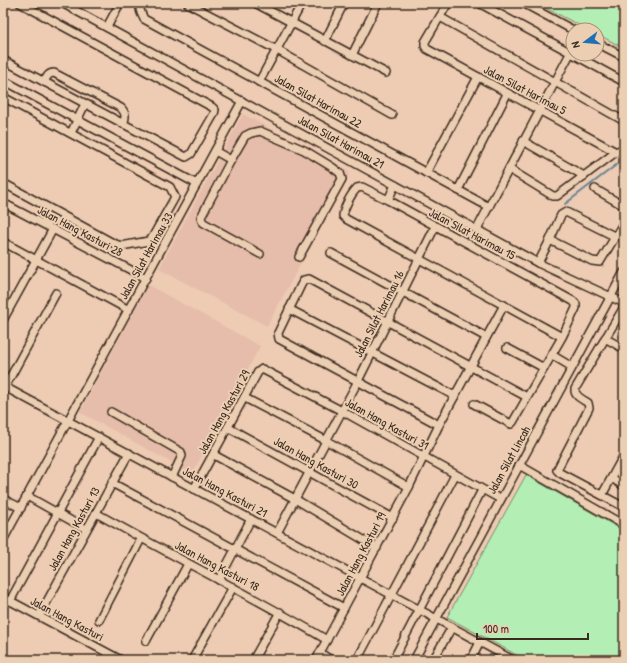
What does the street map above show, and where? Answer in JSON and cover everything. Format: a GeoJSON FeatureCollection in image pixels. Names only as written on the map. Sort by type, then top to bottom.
{"type":"FeatureCollection","features":[{"type":"Feature","properties":{"kind":"street"},"geometry":{"type":"LineString","coordinates":[[3,60],[184,156],[188,157],[191,154],[214,114],[212,106],[20,3]]}},
{"type":"Feature","properties":{"kind":"street","name":"Jalan Silat Harimau 21"},"geometry":{"type":"LineString","coordinates":[[62,3],[538,263],[624,303]]}},
{"type":"Feature","properties":{"kind":"street"},"geometry":{"type":"LineString","coordinates":[[107,27],[120,3]]}},
{"type":"Feature","properties":{"kind":"street","name":"Jalan Silat Harimau 22"},"geometry":{"type":"LineString","coordinates":[[142,3],[140,12],[144,19],[489,207]]}},
{"type":"Feature","properties":{"kind":"street"},"geometry":{"type":"LineString","coordinates":[[187,3],[392,114]]}},
{"type":"Feature","properties":{"kind":"street"},"geometry":{"type":"LineString","coordinates":[[255,3],[266,6],[292,23],[386,73]]}},
{"type":"Feature","properties":{"kind":"street"},"geometry":{"type":"LineString","coordinates":[[259,82],[302,3]]}},
{"type":"Feature","properties":{"kind":"street"},"geometry":{"type":"LineString","coordinates":[[325,41],[344,3]]}},
{"type":"Feature","properties":{"kind":"street"},"geometry":{"type":"LineString","coordinates":[[352,55],[378,3]]}},
{"type":"Feature","properties":{"kind":"street"},"geometry":{"type":"LineString","coordinates":[[448,3],[440,17],[624,121]]}},
{"type":"Feature","properties":{"kind":"street"},"geometry":{"type":"LineString","coordinates":[[479,3],[565,48]]}},
{"type":"Feature","properties":{"kind":"street"},"geometry":{"type":"LineString","coordinates":[[523,3],[565,26]]}},
{"type":"Feature","properties":{"kind":"street","name":"Jalan Silat Harimau 5"},"geometry":{"type":"LineString","coordinates":[[440,17],[426,42],[425,46],[427,49],[507,94],[540,110],[616,152]]}},
{"type":"Feature","properties":{"kind":"street"},"geometry":{"type":"LineString","coordinates":[[605,47],[624,58]]}},
{"type":"Feature","properties":{"kind":"street"},"geometry":{"type":"LineString","coordinates":[[477,229],[566,62]]}},
{"type":"Feature","properties":{"kind":"street"},"geometry":{"type":"LineString","coordinates":[[589,62],[624,82]]}},
{"type":"Feature","properties":{"kind":"street"},"geometry":{"type":"LineString","coordinates":[[44,82],[47,75],[54,72],[121,108],[126,118],[123,124]]}},
{"type":"Feature","properties":{"kind":"street"},"geometry":{"type":"LineString","coordinates":[[426,173],[478,77]]}},
{"type":"Feature","properties":{"kind":"street"},"geometry":{"type":"LineString","coordinates":[[3,80],[197,184]]}},
{"type":"Feature","properties":{"kind":"street"},"geometry":{"type":"LineString","coordinates":[[458,190],[507,94]]}},
{"type":"Feature","properties":{"kind":"street"},"geometry":{"type":"LineString","coordinates":[[3,97],[170,187],[175,197],[149,241],[121,246],[3,183]]}},
{"type":"Feature","properties":{"kind":"street","name":"Jalan Silat Harimau 33"},"geometry":{"type":"LineString","coordinates":[[4,538],[242,101]]}},
{"type":"Feature","properties":{"kind":"street"},"geometry":{"type":"LineString","coordinates":[[71,133],[85,104]]}},
{"type":"Feature","properties":{"kind":"street"},"geometry":{"type":"LineString","coordinates":[[260,254],[201,220],[201,217],[230,160],[245,136],[260,131],[304,150],[340,173],[342,179],[299,258]]}},
{"type":"Feature","properties":{"kind":"street"},"geometry":{"type":"LineString","coordinates":[[523,141],[584,176]]}},
{"type":"Feature","properties":{"kind":"street"},"geometry":{"type":"LineString","coordinates":[[509,169],[553,196],[557,196],[616,152],[624,148]]}},
{"type":"Feature","properties":{"kind":"street"},"geometry":{"type":"LineString","coordinates":[[215,151],[230,160]]}},
{"type":"Feature","properties":{"kind":"street"},"geometry":{"type":"LineString","coordinates":[[388,200],[395,185]]}},
{"type":"Feature","properties":{"kind":"street","name":"Jalan Silat Harimau 15"},"geometry":{"type":"LineString","coordinates":[[419,258],[344,218],[344,212],[353,191],[362,187],[388,200],[572,301],[576,304],[576,308],[562,337]]}},
{"type":"Feature","properties":{"kind":"street"},"geometry":{"type":"LineString","coordinates":[[595,189],[624,206]]}},
{"type":"Feature","properties":{"kind":"street","name":"Jalan Hang Kasturi 28"},"geometry":{"type":"LineString","coordinates":[[3,203],[146,278]]}},
{"type":"Feature","properties":{"kind":"street"},"geometry":{"type":"LineString","coordinates":[[538,263],[561,215],[566,212],[616,237]]}},
{"type":"Feature","properties":{"kind":"street"},"geometry":{"type":"LineString","coordinates":[[550,240],[592,261],[600,262],[624,222]]}},
{"type":"Feature","properties":{"kind":"street","name":"Jalan Silat Harimau 16"},"geometry":{"type":"LineString","coordinates":[[277,533],[358,382],[435,227]]}},
{"type":"Feature","properties":{"kind":"street"},"geometry":{"type":"LineString","coordinates":[[3,320],[53,229]]}},
{"type":"Feature","properties":{"kind":"street"},"geometry":{"type":"LineString","coordinates":[[3,242],[128,310]]}},
{"type":"Feature","properties":{"kind":"street"},"geometry":{"type":"LineString","coordinates":[[331,253],[486,337]]}},
{"type":"Feature","properties":{"kind":"street"},"geometry":{"type":"LineString","coordinates":[[419,258],[562,337],[511,424],[474,404]]}},
{"type":"Feature","properties":{"kind":"street","name":"Jalan Silat Lincah"},"geometry":{"type":"LineString","coordinates":[[414,660],[624,272]]}},
{"type":"Feature","properties":{"kind":"street"},"geometry":{"type":"LineString","coordinates":[[439,425],[279,339],[278,333],[304,280],[309,279],[527,397]]}},
{"type":"Feature","properties":{"kind":"street"},"geometry":{"type":"LineString","coordinates":[[4,386],[56,293]]}},
{"type":"Feature","properties":{"kind":"street","name":"Jalan Hang Kasturi 19"},"geometry":{"type":"LineString","coordinates":[[318,657],[393,518],[439,425],[504,305]]}},
{"type":"Feature","properties":{"kind":"street"},"geometry":{"type":"LineString","coordinates":[[624,307],[575,389],[576,395],[588,403],[589,408],[557,470],[624,507]]}},
{"type":"Feature","properties":{"kind":"street"},"geometry":{"type":"LineString","coordinates":[[289,309],[455,396]]}},
{"type":"Feature","properties":{"kind":"street"},"geometry":{"type":"LineString","coordinates":[[605,338],[624,349]]}},
{"type":"Feature","properties":{"kind":"street"},"geometry":{"type":"LineString","coordinates":[[507,348],[544,368]]}},
{"type":"Feature","properties":{"kind":"street"},"geometry":{"type":"LineString","coordinates":[[552,355],[572,367]]}},
{"type":"Feature","properties":{"kind":"street","name":"Jalan Hang Kasturi 29"},"geometry":{"type":"LineString","coordinates":[[194,488],[229,428],[258,372],[262,369]]}},
{"type":"Feature","properties":{"kind":"street","name":"Jalan Hang Kasturi 31"},"geometry":{"type":"LineString","coordinates":[[262,369],[342,411],[500,499]]}},
{"type":"Feature","properties":{"kind":"street","name":"Jalan Hang Kasturi 21"},"geometry":{"type":"LineString","coordinates":[[4,386],[436,618],[511,660]]}},
{"type":"Feature","properties":{"kind":"street"},"geometry":{"type":"LineString","coordinates":[[244,398],[327,441],[409,487]]}},
{"type":"Feature","properties":{"kind":"street"},"geometry":{"type":"LineString","coordinates":[[111,412],[181,452],[182,456],[172,477]]}},
{"type":"Feature","properties":{"kind":"street","name":"Jalan Hang Kasturi 30"},"geometry":{"type":"LineString","coordinates":[[229,428],[393,518]]}},
{"type":"Feature","properties":{"kind":"street"},"geometry":{"type":"LineString","coordinates":[[10,601],[99,437]]}},
{"type":"Feature","properties":{"kind":"street","name":"Jalan Hang Kasturi 13"},"geometry":{"type":"LineString","coordinates":[[39,616],[129,454]]}},
{"type":"Feature","properties":{"kind":"street"},"geometry":{"type":"LineString","coordinates":[[214,455],[295,499],[377,548]]}},
{"type":"Feature","properties":{"kind":"street"},"geometry":{"type":"LineString","coordinates":[[602,495],[624,455]]}},
{"type":"Feature","properties":{"kind":"street"},"geometry":{"type":"LineString","coordinates":[[519,465],[624,525]]}},
{"type":"Feature","properties":{"kind":"street"},"geometry":{"type":"LineString","coordinates":[[357,660],[455,474]]}},
{"type":"Feature","properties":{"kind":"street"},"geometry":{"type":"LineString","coordinates":[[612,478],[624,486]]}},
{"type":"Feature","properties":{"kind":"street"},"geometry":{"type":"LineString","coordinates":[[112,483],[344,608]]}},
{"type":"Feature","properties":{"kind":"street"},"geometry":{"type":"LineString","coordinates":[[393,660],[482,490]]}},
{"type":"Feature","properties":{"kind":"street"},"geometry":{"type":"LineString","coordinates":[[27,496],[86,529]]}},
{"type":"Feature","properties":{"kind":"street"},"geometry":{"type":"LineString","coordinates":[[3,499],[20,508]]}},
{"type":"Feature","properties":{"kind":"street","name":"Jalan Hang Kasturi 18"},"geometry":{"type":"LineString","coordinates":[[96,513],[141,539],[280,612],[327,640]]}},
{"type":"Feature","properties":{"kind":"street"},"geometry":{"type":"LineString","coordinates":[[219,580],[251,519]]}},
{"type":"Feature","properties":{"kind":"street"},"geometry":{"type":"LineString","coordinates":[[100,620],[141,539]]}},
{"type":"Feature","properties":{"kind":"street"},"geometry":{"type":"LineString","coordinates":[[146,641],[188,564]]}},
{"type":"Feature","properties":{"kind":"street"},"geometry":{"type":"LineString","coordinates":[[192,660],[233,587]]}},
{"type":"Feature","properties":{"kind":"street","name":"Jalan Hang Kasturi"},"geometry":{"type":"LineString","coordinates":[[3,597],[121,660]]}},
{"type":"Feature","properties":{"kind":"street"},"geometry":{"type":"LineString","coordinates":[[253,660],[280,612]]}},
{"type":"Feature","properties":{"kind":"street"},"geometry":{"type":"LineString","coordinates":[[433,660],[452,627]]}},
{"type":"Feature","properties":{"kind":"street"},"geometry":{"type":"LineString","coordinates":[[471,660],[480,642]]}},
{"type":"Feature","properties":{"kind":"street"},"geometry":{"type":"LineString","coordinates":[[318,657],[331,660]]}},
{"type":"Feature","properties":{"kind":"shaded area"},"geometry":{"type":"Polygon","coordinates":[[[243,114],[350,172],[267,326],[159,269],[243,114]]]}},
{"type":"Feature","properties":{"kind":"shaded area"},"geometry":{"type":"Polygon","coordinates":[[[148,285],[260,346],[192,474],[80,412],[148,285]]]}},
{"type":"Feature","properties":{"kind":"green space"},"geometry":{"type":"Polygon","coordinates":[[[536,3],[624,3],[624,48],[605,38],[605,22],[573,22],[536,3]]]}},
{"type":"Feature","properties":{"kind":"green space"},"geometry":{"type":"Polygon","coordinates":[[[526,475],[624,531],[624,660],[526,660],[447,617],[526,475]]]}},
{"type":"Feature","properties":{"kind":"waterway"},"geometry":{"type":"LineString","coordinates":[[565,204],[624,159]]}}]}
